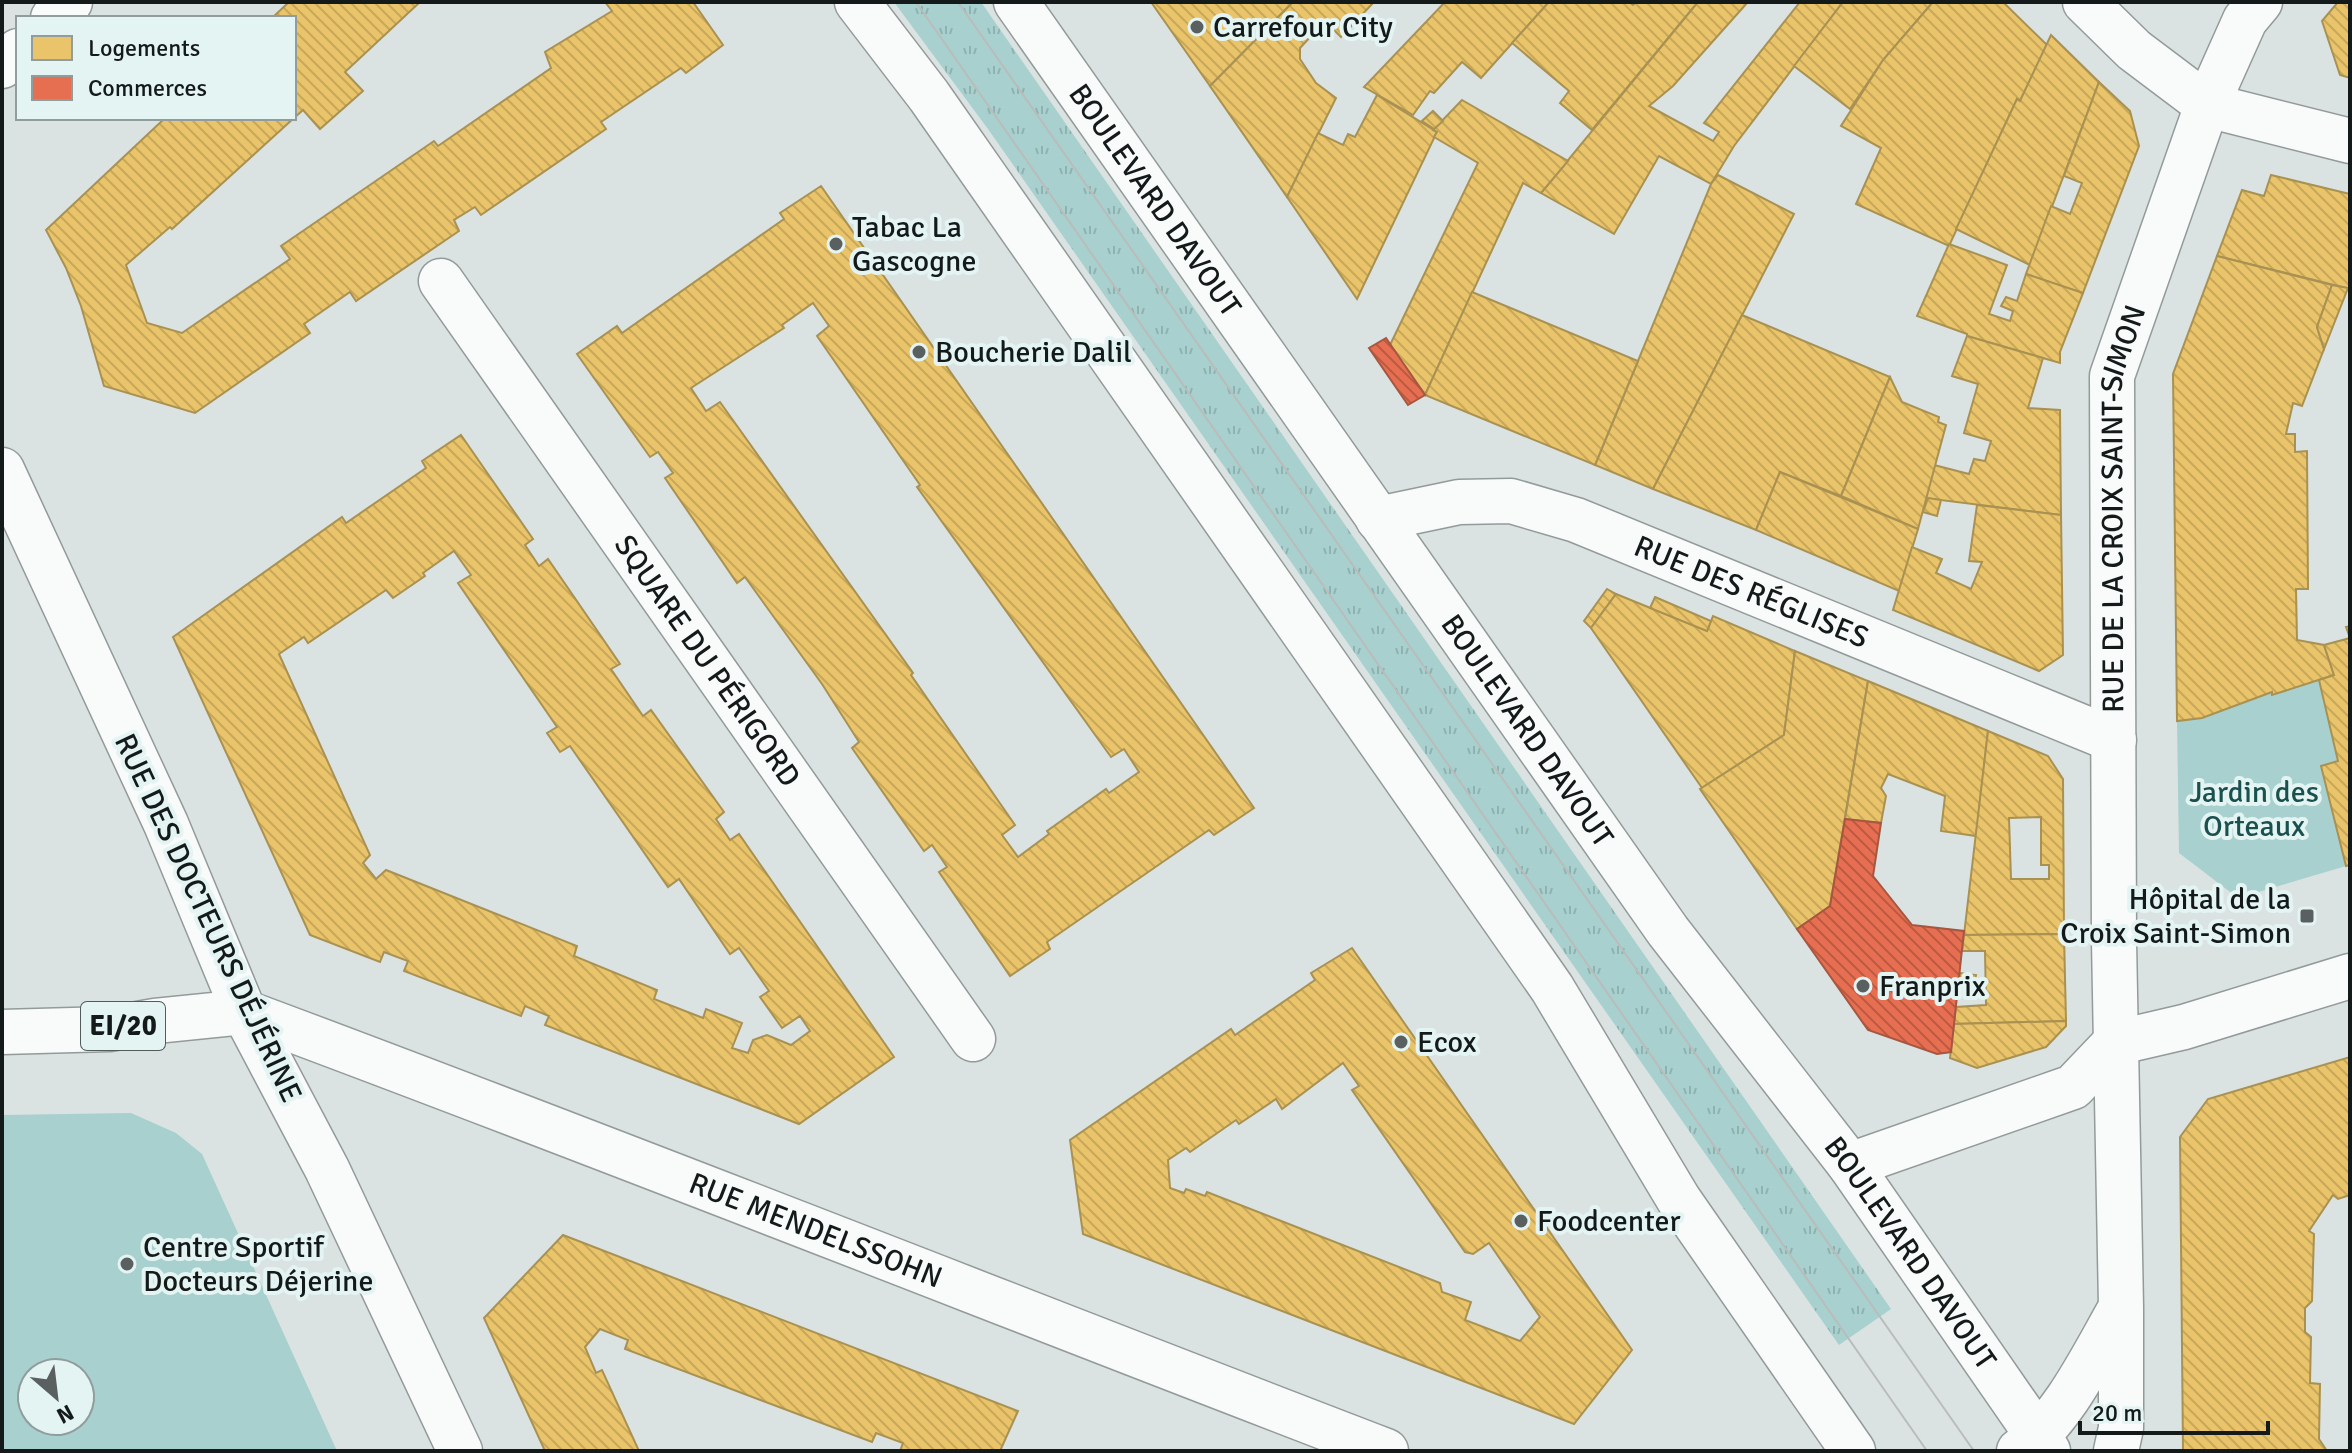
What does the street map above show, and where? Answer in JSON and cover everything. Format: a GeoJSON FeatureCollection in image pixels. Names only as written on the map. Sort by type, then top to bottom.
{"type":"FeatureCollection","features":[{"type":"Feature","properties":{"kind":"main road"},"geometry":{"type":"LineString","coordinates":[[55,16],[70,2]]}},
{"type":"Feature","properties":{"kind":"main road"},"geometry":{"type":"LineString","coordinates":[[857,2],[929,96],[1552,988],[1679,1200],[1853,1451]]}},
{"type":"Feature","properties":{"kind":"main road","name":"BOULEVARD DAVOUT"},"geometry":{"type":"LineString","coordinates":[[1016,2],[1668,931],[1850,1165],[2035,1446]]}},
{"type":"Feature","properties":{"kind":"main road"},"geometry":{"type":"LineString","coordinates":[[2085,2],[2134,50],[2207,105],[2350,141]]}},
{"type":"Feature","properties":{"kind":"main road","name":"RUE DE LA CROIX SAINT-SIMON"},"geometry":{"type":"LineString","coordinates":[[2116,1451],[2121,1428],[2121,1307],[2115,1043],[2112,376],[2207,105],[2245,20],[2260,2]]}},
{"type":"Feature","properties":{"kind":"main road","name":"SQUARE DU PÉRIGORD"},"geometry":{"type":"LineString","coordinates":[[441,281],[973,1039]]}},
{"type":"Feature","properties":{"kind":"main road","name":"RUE DES DOCTEURS DÉJÉRINE"},"geometry":{"type":"LineString","coordinates":[[2,470],[166,824],[244,1012],[327,1169],[460,1451]]}},
{"type":"Feature","properties":{"kind":"main road","name":"RUE DES RÉGLISES"},"geometry":{"type":"LineString","coordinates":[[1378,519],[1459,502],[1511,501],[1576,520],[2114,740]]}},
{"type":"Feature","properties":{"kind":"main road"},"geometry":{"type":"LineString","coordinates":[[1850,1165],[2073,1087],[2115,1043],[2184,1027],[2350,976]]}},
{"type":"Feature","properties":{"kind":"main road","name":"EI/20"},"geometry":{"type":"LineString","coordinates":[[2,1032],[109,1029],[244,1012]]}},
{"type":"Feature","properties":{"kind":"main road","name":"RUE MENDELSSOHN"},"geometry":{"type":"LineString","coordinates":[[244,1012],[556,1128],[921,1273],[1386,1451]]}},
{"type":"Feature","properties":{"kind":"main road"},"geometry":{"type":"LineString","coordinates":[[2035,1446],[2083,1373],[2121,1307]]}},
{"type":"Feature","properties":{"kind":"green space"},"geometry":{"type":"Polygon","coordinates":[[[894,2],[981,2],[1891,1309],[1839,1345],[988,129],[894,2]]]}},
{"type":"Feature","properties":{"kind":"green space","name":"Jardin des Orteaux"},"geometry":{"type":"Polygon","coordinates":[[[2319,680],[2338,761],[2322,767],[2346,866],[2238,898],[2179,853],[2177,721],[2202,718],[2272,692],[2273,695],[2319,680]]]}},
{"type":"Feature","properties":{"kind":"green space","name":"Centre Sportif Docteurs Déjerine"},"geometry":{"type":"Polygon","coordinates":[[[131,1113],[176,1133],[202,1154],[337,1451],[2,1451],[2,1115],[131,1113]]]}},
{"type":"Feature","properties":{"kind":"building: Logements"},"geometry":{"type":"Polygon","coordinates":[[[289,2],[420,2],[345,72],[363,91],[320,129],[303,110],[296,116],[296,16],[274,16],[289,2]]]}},
{"type":"Feature","properties":{"kind":"building: Logements"},"geometry":{"type":"Polygon","coordinates":[[[605,2],[693,2],[723,45],[686,73],[681,68],[601,122],[606,129],[481,215],[475,207],[454,220],[459,231],[356,301],[350,292],[304,324],[310,333],[195,413],[104,386],[81,306],[46,230],[163,120],[292,120],[172,229],[170,227],[126,265],[147,323],[182,333],[290,259],[281,246],[434,141],[438,146],[551,68],[545,52],[612,11],[605,2]]]}},
{"type":"Feature","properties":{"kind":"building: Logements"},"geometry":{"type":"Polygon","coordinates":[[[1151,2],[1293,2],[1210,86],[1151,2]]]}},
{"type":"Feature","properties":{"kind":"building: Logements"},"geometry":{"type":"Polygon","coordinates":[[[1293,2],[1374,2],[1341,37],[1325,21],[1300,48],[1300,59],[1316,83],[1336,98],[1287,197],[1210,86],[1293,2]]]}},
{"type":"Feature","properties":{"kind":"building: Logements"},"geometry":{"type":"Polygon","coordinates":[[[1445,2],[1549,2],[1481,78],[1462,62],[1434,93],[1430,91],[1413,115],[1364,87],[1445,2]]]}},
{"type":"Feature","properties":{"kind":"building: Logements"},"geometry":{"type":"Polygon","coordinates":[[[1549,2],[1629,2],[1633,5],[1636,2],[1698,2],[1592,130],[1560,103],[1569,91],[1512,43],[1549,2]]]}},
{"type":"Feature","properties":{"kind":"building: Logements"},"geometry":{"type":"Polygon","coordinates":[[[1698,2],[1748,2],[1673,86],[1649,106],[1713,141],[1719,132],[1704,123],[1800,2],[1843,2],[1734,146],[1711,184],[1659,156],[1614,234],[1541,193],[1698,2]]]}},
{"type":"Feature","properties":{"kind":"building: Logements"},"geometry":{"type":"Polygon","coordinates":[[[1843,2],[1933,2],[1883,60],[1850,109],[1794,66],[1843,2]]]}},
{"type":"Feature","properties":{"kind":"building: Logements"},"geometry":{"type":"Polygon","coordinates":[[[1933,2],[2003,2],[2047,45],[2020,101],[2017,99],[1949,246],[1856,204],[1881,148],[1841,126],[1883,60],[1933,2]]]}},
{"type":"Feature","properties":{"kind":"building: Logements"},"geometry":{"type":"Polygon","coordinates":[[[2338,2],[2350,2],[2350,78],[2340,75],[2322,21],[2338,2]]]}},
{"type":"Feature","properties":{"kind":"building: Logements"},"geometry":{"type":"Polygon","coordinates":[[[2051,35],[2099,82],[2030,265],[1956,229],[2051,35]]]}},
{"type":"Feature","properties":{"kind":"building: Logements"},"geometry":{"type":"Polygon","coordinates":[[[2099,82],[2130,111],[2139,146],[2083,293],[2026,274],[2051,206],[2070,214],[2082,183],[2064,176],[2099,82]]]}},
{"type":"Feature","properties":{"kind":"building: Logements"},"geometry":{"type":"Polygon","coordinates":[[[1377,95],[1437,132],[1357,299],[1287,197],[1318,133],[1343,145],[1348,134],[1355,137],[1377,95]]]}},
{"type":"Feature","properties":{"kind":"building: Logements"},"geometry":{"type":"Polygon","coordinates":[[[1462,100],[1568,161],[1541,193],[1523,183],[1425,395],[1390,345],[1478,163],[1434,137],[1437,132],[1433,130],[1462,100]]]}},
{"type":"Feature","properties":{"kind":"building: Logements"},"geometry":{"type":"Polygon","coordinates":[[[1433,111],[1443,121],[1434,129],[1422,121],[1433,111]]]}},
{"type":"Feature","properties":{"kind":"building: Logements"},"geometry":{"type":"Polygon","coordinates":[[[1718,175],[1794,214],[1653,489],[1595,465],[1711,184],[1718,175]]]}},
{"type":"Feature","properties":{"kind":"building: Logements"},"geometry":{"type":"Polygon","coordinates":[[[2271,175],[2350,194],[2350,289],[2217,256],[2242,190],[2264,196],[2271,175]]]}},
{"type":"Feature","properties":{"kind":"building: Logements"},"geometry":{"type":"Polygon","coordinates":[[[821,186],[1254,808],[1214,835],[1209,830],[1047,942],[1050,949],[1010,976],[939,872],[947,867],[932,845],[924,851],[852,748],[859,742],[822,684],[745,577],[737,583],[665,478],[673,473],[658,452],[650,457],[577,354],[617,326],[622,333],[784,219],[780,213],[821,186]],[[813,303],[782,325],[784,328],[691,388],[706,411],[720,402],[913,673],[911,675],[1015,825],[1002,835],[1018,857],[1049,834],[1047,831],[1106,789],[1109,793],[1139,772],[1124,749],[1111,757],[917,487],[920,485],[817,336],[829,326],[813,303]]]}},
{"type":"Feature","properties":{"kind":"building: Logements"},"geometry":{"type":"Polygon","coordinates":[[[1949,244],[2007,265],[1989,314],[2010,321],[2013,311],[2001,306],[2006,297],[2017,301],[2026,274],[2083,293],[2060,352],[2060,363],[1967,336],[1917,316],[1949,244]]]}},
{"type":"Feature","properties":{"kind":"building: Logements"},"geometry":{"type":"Polygon","coordinates":[[[2217,256],[2332,285],[2317,327],[2324,349],[2302,406],[2293,403],[2286,434],[2295,434],[2295,452],[2307,451],[2308,589],[2296,589],[2297,640],[2324,645],[2334,675],[2272,695],[2272,692],[2202,718],[2177,721],[2173,374],[2217,256]]]}},
{"type":"Feature","properties":{"kind":"building: Logements"},"geometry":{"type":"Polygon","coordinates":[[[2332,285],[2348,288],[2324,349],[2317,327],[2332,285]]]}},
{"type":"Feature","properties":{"kind":"building: Logements"},"geometry":{"type":"Polygon","coordinates":[[[1472,292],[1638,361],[1595,465],[1425,395],[1472,292]]]}},
{"type":"Feature","properties":{"kind":"building: Logements"},"geometry":{"type":"Polygon","coordinates":[[[1742,315],[1890,377],[1841,496],[1780,472],[1756,530],[1653,489],[1742,315]]]}},
{"type":"Feature","properties":{"kind":"building: Logements"},"geometry":{"type":"Polygon","coordinates":[[[1967,336],[2043,358],[2028,408],[2060,410],[2061,515],[1924,498],[1934,465],[1969,474],[1974,459],[1985,461],[1991,441],[1964,433],[1978,384],[1952,376],[1967,336]]]}},
{"type":"Feature","properties":{"kind":"building: Logements"},"geometry":{"type":"Polygon","coordinates":[[[1890,377],[1902,402],[1939,417],[1938,422],[1946,425],[1918,529],[1841,496],[1890,377]]]}},
{"type":"Feature","properties":{"kind":"building: Logements"},"geometry":{"type":"Polygon","coordinates":[[[461,435],[533,539],[525,545],[539,566],[548,559],[620,664],[611,669],[643,716],[651,710],[724,812],[716,819],[730,840],[739,834],[894,1057],[799,1124],[545,1025],[549,1016],[525,1006],[521,1016],[404,971],[408,961],[384,952],[380,962],[310,935],[173,637],[342,517],[346,523],[426,468],[422,461],[461,435]],[[454,551],[393,598],[386,590],[308,643],[304,637],[279,654],[370,855],[363,863],[376,879],[386,870],[577,946],[574,956],[657,990],[654,999],[703,1018],[706,1009],[742,1023],[732,1048],[748,1053],[753,1040],[767,1035],[791,1045],[810,1031],[800,1016],[782,1028],[760,997],[769,991],[739,948],[730,954],[679,879],[668,887],[570,746],[560,752],[547,733],[557,727],[458,583],[471,575],[454,551]]]}},
{"type":"Feature","properties":{"kind":"building: Logements"},"geometry":{"type":"Polygon","coordinates":[[[1780,472],[1918,529],[1899,591],[1756,530],[1780,472]]]}},
{"type":"Feature","properties":{"kind":"building: Logements"},"geometry":{"type":"Polygon","coordinates":[[[1928,498],[1941,500],[1937,516],[1923,512],[1928,498]]]}},
{"type":"Feature","properties":{"kind":"building: Logements"},"geometry":{"type":"Polygon","coordinates":[[[1977,505],[2061,515],[2063,655],[2039,671],[1893,610],[1912,547],[1942,559],[1936,573],[1971,589],[1982,562],[1969,561],[1977,505]]]}},
{"type":"Feature","properties":{"kind":"building: Logements"},"geometry":{"type":"Polygon","coordinates":[[[1607,589],[1616,594],[1591,628],[1584,621],[1607,589]]]}},
{"type":"Feature","properties":{"kind":"building: Logements"},"geometry":{"type":"Polygon","coordinates":[[[1616,594],[1707,631],[1713,616],[1795,651],[1784,735],[1702,788],[1591,628],[1616,594]]]}},
{"type":"Feature","properties":{"kind":"building: Logements"},"geometry":{"type":"Polygon","coordinates":[[[1655,597],[1711,621],[1707,631],[1650,608],[1655,597]]]}},
{"type":"Feature","properties":{"kind":"building: Logements"},"geometry":{"type":"Polygon","coordinates":[[[2350,638],[2350,865],[2346,866],[2321,766],[2338,761],[2319,680],[2334,675],[2324,645],[2350,638]]]}},
{"type":"Feature","properties":{"kind":"building: Logements"},"geometry":{"type":"Polygon","coordinates":[[[1795,651],[1868,681],[1830,906],[1797,929],[1700,789],[1784,735],[1795,651]]]}},
{"type":"Feature","properties":{"kind":"building: Logements"},"geometry":{"type":"Polygon","coordinates":[[[1868,681],[1988,731],[1976,836],[1941,831],[1945,796],[1888,774],[1881,788],[1886,796],[1881,823],[1845,819],[1868,681]]]}},
{"type":"Feature","properties":{"kind":"building: Logements"},"geometry":{"type":"Polygon","coordinates":[[[1988,731],[2048,756],[2063,779],[2064,934],[1964,935],[1988,731]],[[2041,817],[2009,818],[2011,879],[2049,879],[2049,865],[2041,865],[2041,817]]]}},
{"type":"Feature","properties":{"kind":"building: Logements"},"geometry":{"type":"Polygon","coordinates":[[[2064,934],[2066,1021],[1954,1024],[1956,1007],[1986,1005],[1985,951],[1962,951],[1964,935],[2064,934]]]}},
{"type":"Feature","properties":{"kind":"building: Logements"},"geometry":{"type":"Polygon","coordinates":[[[1352,948],[1632,1350],[1574,1424],[1083,1234],[1070,1140],[1231,1029],[1235,1035],[1315,980],[1311,973],[1352,948]],[[1343,1063],[1282,1109],[1276,1099],[1239,1124],[1236,1120],[1190,1152],[1186,1148],[1168,1160],[1170,1188],[1184,1193],[1186,1189],[1205,1196],[1207,1192],[1440,1283],[1442,1292],[1471,1302],[1465,1320],[1520,1341],[1540,1317],[1489,1243],[1473,1254],[1465,1252],[1352,1090],[1359,1086],[1343,1063]]]}},
{"type":"Feature","properties":{"kind":"building: Logements"},"geometry":{"type":"Polygon","coordinates":[[[1960,973],[1976,975],[1974,986],[1958,984],[1960,973]]]}},
{"type":"Feature","properties":{"kind":"building: Logements"},"geometry":{"type":"Polygon","coordinates":[[[2066,1021],[2066,1026],[2046,1047],[1977,1068],[1950,1058],[1954,1024],[2066,1021]]]}},
{"type":"Feature","properties":{"kind":"building: Logements"},"geometry":{"type":"Polygon","coordinates":[[[2350,1057],[2350,1195],[2338,1199],[2333,1195],[2309,1231],[2314,1234],[2312,1301],[2305,1308],[2305,1332],[2311,1337],[2310,1383],[2320,1384],[2319,1439],[2327,1451],[2183,1451],[2180,1137],[2208,1099],[2350,1057]]]}},
{"type":"Feature","properties":{"kind":"building: Logements"},"geometry":{"type":"Polygon","coordinates":[[[563,1235],[1018,1411],[1000,1451],[900,1451],[903,1443],[876,1433],[872,1442],[625,1349],[628,1340],[600,1329],[585,1347],[596,1373],[602,1370],[639,1451],[545,1451],[484,1318],[563,1235]]]}},
{"type":"Feature","properties":{"kind":"building: Commerces"},"geometry":{"type":"Polygon","coordinates":[[[1386,338],[1425,395],[1408,405],[1369,348],[1386,338]]]}},
{"type":"Feature","properties":{"kind":"building: Commerces"},"geometry":{"type":"Polygon","coordinates":[[[1845,819],[1881,823],[1873,876],[1912,925],[1964,931],[1951,1052],[1937,1054],[1868,1030],[1797,929],[1830,906],[1845,819]]]}},
{"type":"Feature","properties":{"kind":"tram line"},"geometry":{"type":"LineString","coordinates":[[916,2],[1927,1451]]}},
{"type":"Feature","properties":{"kind":"tram line"},"geometry":{"type":"LineString","coordinates":[[958,2],[1974,1451]]}},
{"type":"Feature","properties":{"kind":"place","name":"Carrefour City"},"geometry":{"type":"Point","coordinates":[1197,27]}},
{"type":"Feature","properties":{"kind":"place","name":"Tabac La Gascogne"},"geometry":{"type":"Point","coordinates":[836,244]}},
{"type":"Feature","properties":{"kind":"place","name":"Boucherie Dalil"},"geometry":{"type":"Point","coordinates":[919,352]}},
{"type":"Feature","properties":{"kind":"place","name":"Hôpital de la Croix Saint-Simon"},"geometry":{"type":"Point","coordinates":[2307,916]}},
{"type":"Feature","properties":{"kind":"place","name":"Franprix"},"geometry":{"type":"Point","coordinates":[1863,986]}},
{"type":"Feature","properties":{"kind":"place","name":"Ecox"},"geometry":{"type":"Point","coordinates":[1401,1042]}},
{"type":"Feature","properties":{"kind":"place","name":"Foodcenter"},"geometry":{"type":"Point","coordinates":[1521,1221]}},
{"type":"Feature","properties":{"kind":"place","name":"Centre Sportif Docteurs Déjerine"},"geometry":{"type":"Point","coordinates":[127,1264]}}]}
